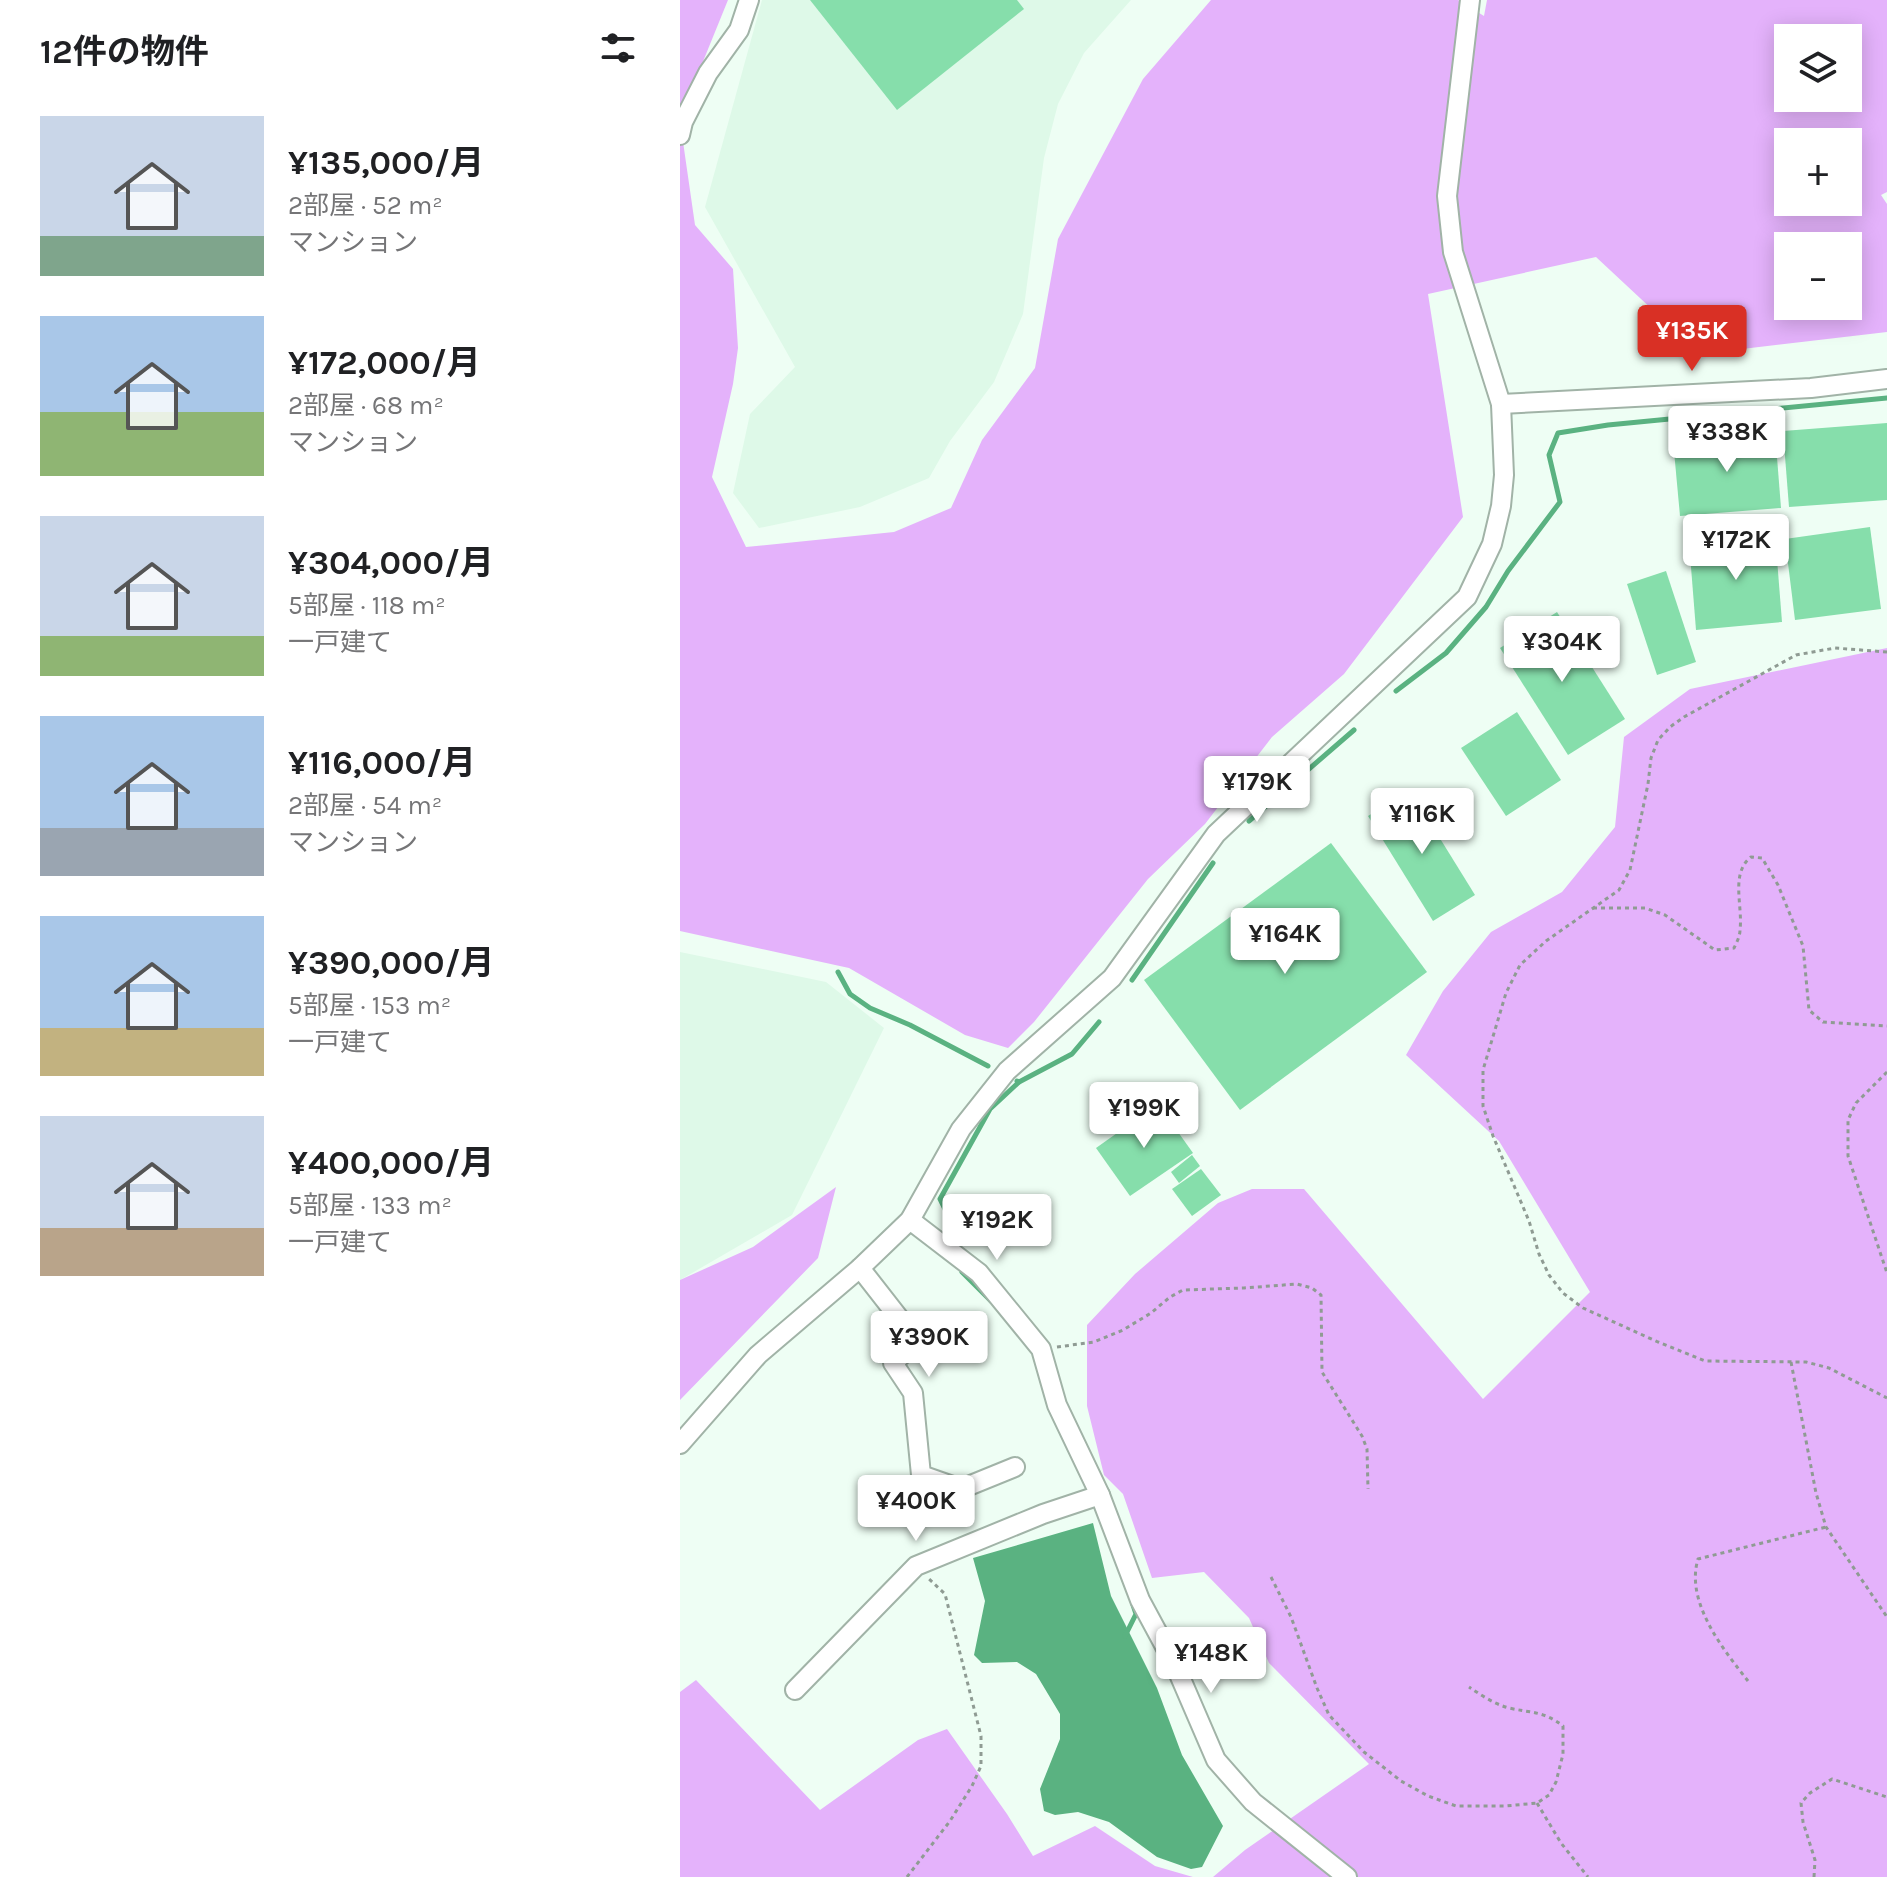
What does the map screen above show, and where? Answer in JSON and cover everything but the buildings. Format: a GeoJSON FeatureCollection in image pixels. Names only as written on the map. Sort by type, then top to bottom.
{"type":"FeatureCollection","features":[{"type":"Feature","properties":{"kind":"street"},"geometry":{"type":"LineString","coordinates":[[680,135],[683,122],[708,73],[739,30],[749,0]]}},
{"type":"Feature","properties":{"kind":"street"},"geometry":{"type":"LineString","coordinates":[[680,1444],[758,1355],[860,1268],[910,1220],[961,1129],[1007,1071],[1112,978],[1216,834],[1467,597],[1492,544],[1504,475],[1501,404],[1453,252],[1447,196],[1470,0]]}},
{"type":"Feature","properties":{"kind":"street"},"geometry":{"type":"LineString","coordinates":[[1501,404],[1811,388],[1887,379]]}},
{"type":"Feature","properties":{"kind":"street"},"geometry":{"type":"LineString","coordinates":[[910,1220],[979,1273],[1041,1349],[1057,1405],[1100,1495],[1140,1600],[1175,1665],[1216,1760],[1253,1802],[1347,1877]]}},
{"type":"Feature","properties":{"kind":"street"},"geometry":{"type":"LineString","coordinates":[[860,1268],[917,1341],[893,1363],[913,1393],[921,1475],[961,1489],[1015,1467]]}},
{"type":"Feature","properties":{"kind":"street"},"geometry":{"type":"LineString","coordinates":[[795,1690],[916,1566],[1043,1514],[1100,1495]]}},
{"type":"Feature","properties":{"kind":"path"},"geometry":{"type":"LineString","coordinates":[[1887,652],[1835,648],[1796,655],[1670,727],[1658,740],[1651,758],[1630,870],[1619,890],[1546,941],[1520,965],[1506,993],[1483,1070],[1483,1106],[1493,1136],[1529,1221],[1539,1254],[1549,1275],[1563,1293],[1583,1308],[1705,1361],[1806,1362],[1829,1368],[1887,1398]]}},
{"type":"Feature","properties":{"kind":"path"},"geometry":{"type":"LineString","coordinates":[[1593,908],[1645,908],[1665,915],[1715,950],[1734,948],[1741,932],[1739,873],[1747,859],[1762,858],[1778,885],[1803,946],[1809,1010],[1823,1022],[1887,1026]]}},
{"type":"Feature","properties":{"kind":"path"},"geometry":{"type":"LineString","coordinates":[[1887,1072],[1856,1103],[1848,1120],[1848,1156],[1887,1273]]}},
{"type":"Feature","properties":{"kind":"path"},"geometry":{"type":"LineString","coordinates":[[1041,1349],[1094,1342],[1123,1330],[1183,1290],[1297,1284],[1312,1288],[1321,1295],[1322,1372],[1362,1436],[1367,1449],[1368,1489]]}},
{"type":"Feature","properties":{"kind":"path"},"geometry":{"type":"LineString","coordinates":[[1791,1362],[1816,1493],[1826,1527],[1887,1617]]}},
{"type":"Feature","properties":{"kind":"path"},"geometry":{"type":"LineString","coordinates":[[1748,1681],[1721,1647],[1698,1600],[1694,1572],[1698,1559],[1826,1527]]}},
{"type":"Feature","properties":{"kind":"path"},"geometry":{"type":"LineString","coordinates":[[907,1877],[950,1821],[981,1766],[981,1736],[945,1594],[916,1566]]}},
{"type":"Feature","properties":{"kind":"path"},"geometry":{"type":"LineString","coordinates":[[1271,1577],[1291,1617],[1329,1715],[1364,1752],[1401,1781],[1428,1796],[1456,1806],[1537,1803],[1549,1795],[1556,1782],[1563,1754],[1563,1726],[1549,1716],[1505,1707],[1469,1687]]}},
{"type":"Feature","properties":{"kind":"path"},"geometry":{"type":"LineString","coordinates":[[1814,1877],[1815,1860],[1803,1822],[1801,1803],[1810,1793],[1832,1779],[1887,1797]]}},
{"type":"Feature","properties":{"kind":"path"},"geometry":{"type":"LineString","coordinates":[[1537,1803],[1561,1843],[1588,1877]]}},
{"type":"Feature","properties":{"kind":"shaded area"},"geometry":{"type":"Polygon","coordinates":[[[680,0],[728,0],[680,118],[680,0]]]}},
{"type":"Feature","properties":{"kind":"shaded area"},"geometry":{"type":"Polygon","coordinates":[[[762,0],[1131,0],[1084,53],[1058,104],[1044,158],[1023,314],[994,382],[950,441],[929,478],[860,507],[759,528],[733,493],[750,414],[795,367],[705,207],[762,0]]]}},
{"type":"Feature","properties":{"kind":"shaded area"},"geometry":{"type":"Polygon","coordinates":[[[1211,0],[1458,0],[1484,16],[1487,0],[1887,0],[1887,192],[1881,195],[1887,204],[1887,332],[1700,354],[1596,257],[1428,294],[1463,517],[1344,674],[1272,737],[1205,824],[1148,879],[1034,1022],[1008,1048],[965,1035],[849,968],[680,931],[680,121],[695,225],[733,269],[738,348],[712,477],[746,547],[894,532],[951,508],[982,440],[1035,368],[1058,239],[1143,79],[1211,0]]]}},
{"type":"Feature","properties":{"kind":"shaded area"},"geometry":{"type":"Polygon","coordinates":[[[1887,648],[1887,1877],[1213,1877],[1245,1850],[1369,1764],[1269,1663],[1249,1618],[1204,1572],[1152,1578],[1123,1494],[1104,1475],[1087,1406],[1087,1325],[1135,1274],[1218,1203],[1252,1189],[1304,1189],[1483,1399],[1590,1292],[1499,1141],[1406,1055],[1443,991],[1491,932],[1562,892],[1615,827],[1624,737],[1690,689],[1887,648]]]}},
{"type":"Feature","properties":{"kind":"shaded area"},"geometry":{"type":"Polygon","coordinates":[[[680,952],[826,982],[884,1028],[792,1215],[680,1280],[680,952]]]}},
{"type":"Feature","properties":{"kind":"shaded area"},"geometry":{"type":"Polygon","coordinates":[[[836,1187],[818,1258],[680,1400],[680,1280],[753,1247],[836,1187]]]}},
{"type":"Feature","properties":{"kind":"shaded area"},"geometry":{"type":"Polygon","coordinates":[[[1093,1523],[1111,1596],[1157,1688],[1182,1755],[1223,1826],[1202,1867],[1191,1869],[1157,1857],[1109,1822],[1078,1812],[1055,1815],[1044,1811],[1040,1789],[1060,1739],[1060,1714],[1036,1674],[1017,1662],[982,1663],[974,1655],[985,1601],[973,1558],[1093,1523]]]}},
{"type":"Feature","properties":{"kind":"shaded area"},"geometry":{"type":"Polygon","coordinates":[[[696,1680],[820,1810],[918,1740],[947,1729],[1033,1856],[1095,1826],[1155,1866],[1193,1877],[680,1877],[680,1692],[696,1680]]]}},
{"type":"Feature","properties":{"kind":"waterway"},"geometry":{"type":"LineString","coordinates":[[1396,691],[1446,653],[1486,607],[1508,571],[1560,502],[1549,455],[1558,433],[1608,425],[1887,398]]}},
{"type":"Feature","properties":{"kind":"waterway"},"geometry":{"type":"LineString","coordinates":[[1249,821],[1354,730]]}},
{"type":"Feature","properties":{"kind":"waterway"},"geometry":{"type":"LineString","coordinates":[[1132,980],[1213,863]]}},
{"type":"Feature","properties":{"kind":"waterway"},"geometry":{"type":"LineString","coordinates":[[838,972],[850,994],[870,1008],[988,1066]]}},
{"type":"Feature","properties":{"kind":"waterway"},"geometry":{"type":"LineString","coordinates":[[1017,1081],[1072,1054],[1099,1022]]}},
{"type":"Feature","properties":{"kind":"waterway"},"geometry":{"type":"LineString","coordinates":[[958,1243],[940,1199],[990,1109],[1019,1082]]}},
{"type":"Feature","properties":{"kind":"waterway"},"geometry":{"type":"LineString","coordinates":[[962,1272],[991,1301]]}},
{"type":"Feature","properties":{"kind":"waterway"},"geometry":{"type":"LineString","coordinates":[[1125,1636],[1136,1614],[1133,1605]]}}]}
